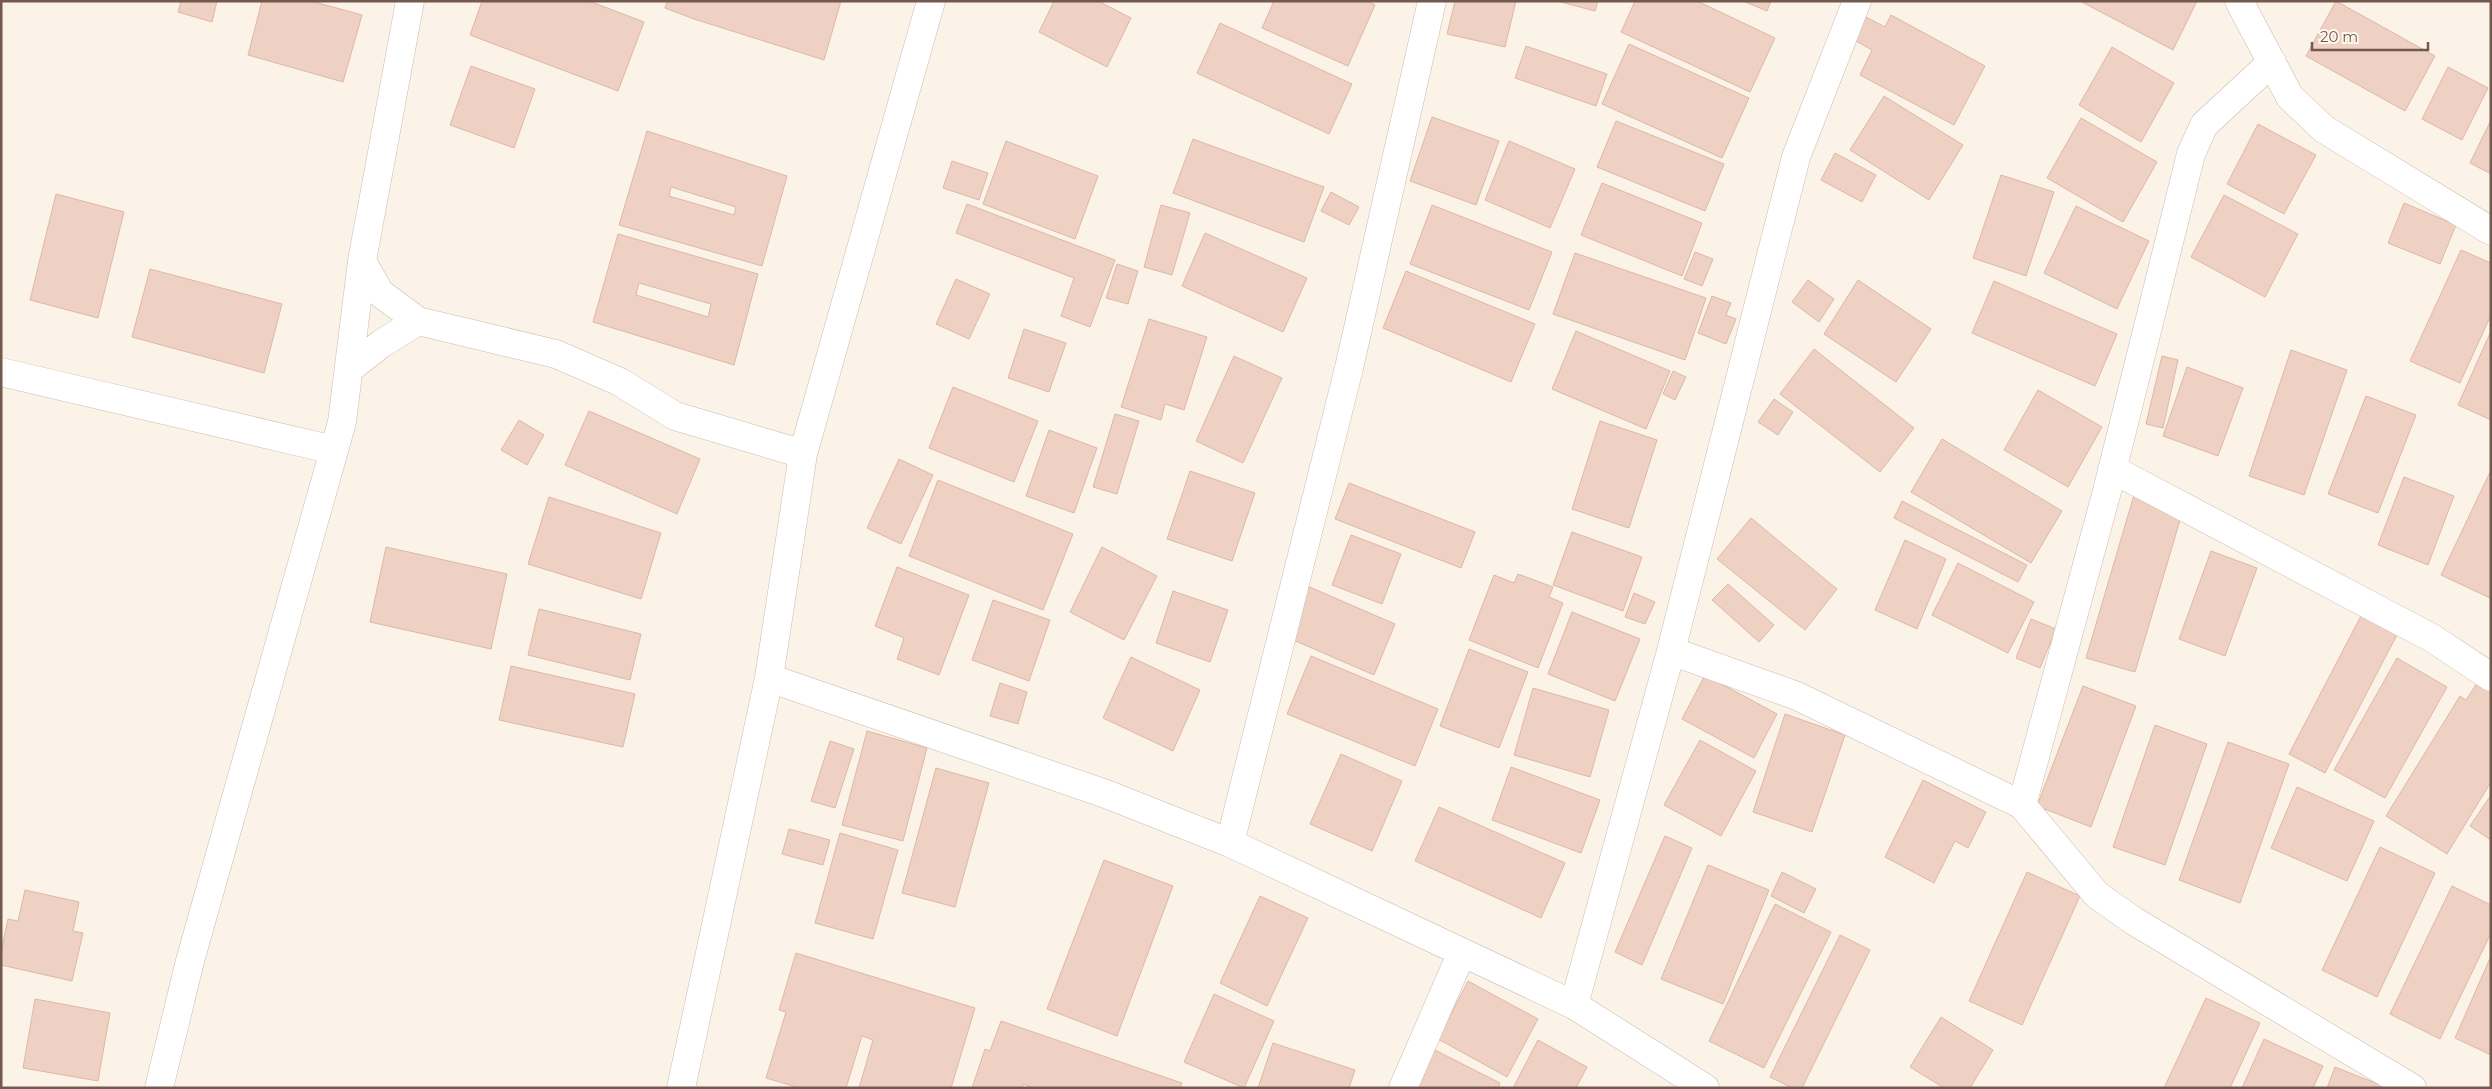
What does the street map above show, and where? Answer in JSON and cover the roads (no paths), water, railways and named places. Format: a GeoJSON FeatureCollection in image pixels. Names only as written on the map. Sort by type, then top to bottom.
{"type":"FeatureCollection","features":[{"type":"Feature","properties":{"kind":"street"},"geometry":{"type":"LineString","coordinates":[[158,1088],[190,961],[342,422],[362,261],[410,1]]}},
{"type":"Feature","properties":{"kind":"street"},"geometry":{"type":"LineString","coordinates":[[681,1088],[769,678],[803,454],[932,1]]}},
{"type":"Feature","properties":{"kind":"street"},"geometry":{"type":"LineString","coordinates":[[1230,843],[1349,368],[1432,1]]}},
{"type":"Feature","properties":{"kind":"street"},"geometry":{"type":"LineString","coordinates":[[1574,1005],[1671,651],[1796,157],[1857,1]]}},
{"type":"Feature","properties":{"kind":"street"},"geometry":{"type":"LineString","coordinates":[[2239,1],[2290,97],[2324,129],[2491,231]]}},
{"type":"Feature","properties":{"kind":"street"},"geometry":{"type":"LineString","coordinates":[[2022,805],[2112,469],[2192,154],[2204,125],[2272,62]]}},
{"type":"Feature","properties":{"kind":"street"},"geometry":{"type":"LineString","coordinates":[[362,261],[380,293],[418,321],[556,354],[620,382],[675,416],[803,454]]}},
{"type":"Feature","properties":{"kind":"street"},"geometry":{"type":"LineString","coordinates":[[349,369],[381,344],[418,321]]}},
{"type":"Feature","properties":{"kind":"street"},"geometry":{"type":"LineString","coordinates":[[1,372],[334,450]]}},
{"type":"Feature","properties":{"kind":"street"},"geometry":{"type":"LineString","coordinates":[[2112,469],[2432,638],[2491,677]]}},
{"type":"Feature","properties":{"kind":"street"},"geometry":{"type":"LineString","coordinates":[[1671,651],[1797,696],[2022,805],[2096,895],[2142,926],[2412,1088]]}},
{"type":"Feature","properties":{"kind":"street"},"geometry":{"type":"LineString","coordinates":[[769,678],[1106,794],[1230,843],[1574,1005],[1705,1088]]}},
{"type":"Feature","properties":{"kind":"street"},"geometry":{"type":"LineString","coordinates":[[1403,1088],[1462,952]]}}]}
